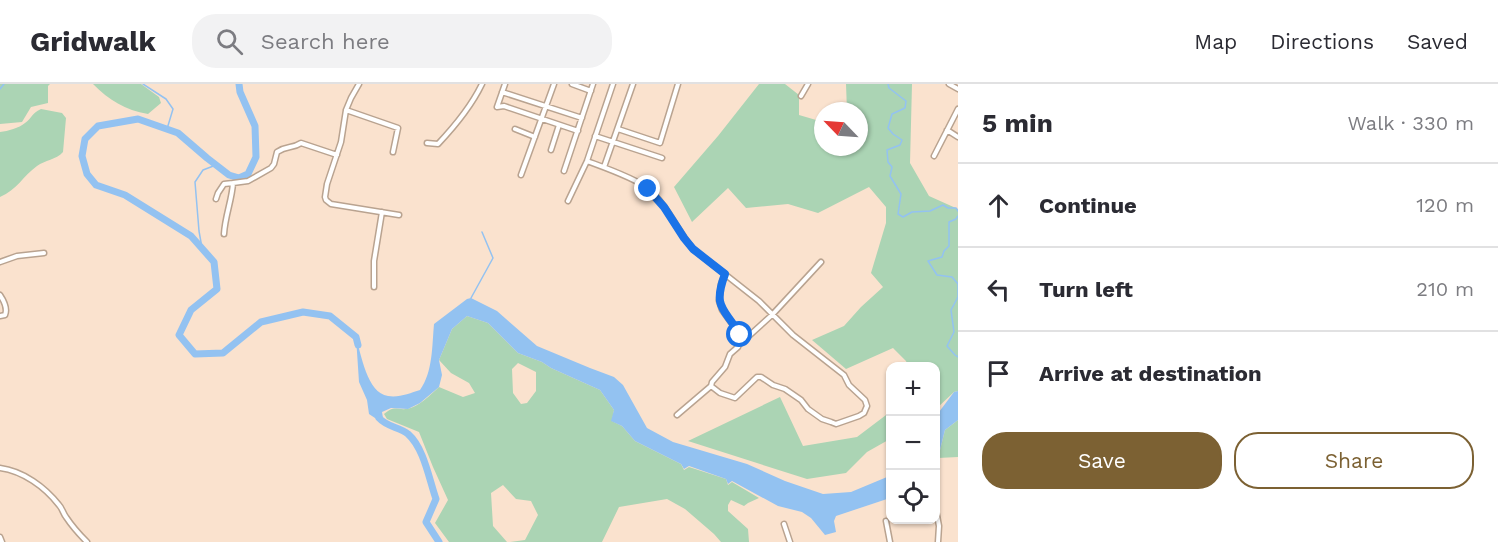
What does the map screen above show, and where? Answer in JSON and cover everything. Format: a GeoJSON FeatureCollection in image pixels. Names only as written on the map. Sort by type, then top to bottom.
{"type":"FeatureCollection","features":[{"type":"Feature","properties":{"kind":"street"},"geometry":{"type":"LineString","coordinates":[[359,84],[346,110],[337,155],[325,197],[331,204],[399,215]]}},
{"type":"Feature","properties":{"kind":"street"},"geometry":{"type":"LineString","coordinates":[[427,143],[438,144],[475,98],[482,84]]}},
{"type":"Feature","properties":{"kind":"street"},"geometry":{"type":"LineString","coordinates":[[505,84],[497,107],[504,106],[578,131]]}},
{"type":"Feature","properties":{"kind":"street"},"geometry":{"type":"LineString","coordinates":[[520,175],[554,84]]}},
{"type":"Feature","properties":{"kind":"street"},"geometry":{"type":"LineString","coordinates":[[572,84],[591,91]]}},
{"type":"Feature","properties":{"kind":"street"},"geometry":{"type":"LineString","coordinates":[[564,171],[593,84]]}},
{"type":"Feature","properties":{"kind":"street"},"geometry":{"type":"LineString","coordinates":[[568,201],[587,161],[613,84]]}},
{"type":"Feature","properties":{"kind":"street"},"geometry":{"type":"LineString","coordinates":[[604,167],[633,84]]}},
{"type":"Feature","properties":{"kind":"street"},"geometry":{"type":"LineString","coordinates":[[618,129],[660,142],[678,84]]}},
{"type":"Feature","properties":{"kind":"street"},"geometry":{"type":"LineString","coordinates":[[801,96],[807,84]]}},
{"type":"Feature","properties":{"kind":"street"},"geometry":{"type":"LineString","coordinates":[[949,84],[958,88]]}},
{"type":"Feature","properties":{"kind":"street"},"geometry":{"type":"LineString","coordinates":[[502,92],[582,118]]}},
{"type":"Feature","properties":{"kind":"street"},"geometry":{"type":"LineString","coordinates":[[346,110],[399,128],[393,152]]}},
{"type":"Feature","properties":{"kind":"street"},"geometry":{"type":"LineString","coordinates":[[934,156],[958,110]]}},
{"type":"Feature","properties":{"kind":"street"},"geometry":{"type":"LineString","coordinates":[[551,150],[560,125]]}},
{"type":"Feature","properties":{"kind":"street"},"geometry":{"type":"LineString","coordinates":[[515,129],[535,137]]}},
{"type":"Feature","properties":{"kind":"street"},"geometry":{"type":"LineString","coordinates":[[947,130],[958,137]]}},
{"type":"Feature","properties":{"kind":"street"},"geometry":{"type":"LineString","coordinates":[[595,136],[662,158]]}},
{"type":"Feature","properties":{"kind":"street"},"geometry":{"type":"LineString","coordinates":[[216,199],[224,184],[248,181],[271,168],[277,152],[287,147],[295,147],[301,143],[337,155]]}},
{"type":"Feature","properties":{"kind":"street"},"geometry":{"type":"LineString","coordinates":[[587,161],[642,184],[648,189],[664,207],[693,249],[759,301],[793,335],[844,375],[849,385],[866,402],[867,406],[864,413],[854,419],[836,423],[827,421],[808,409],[792,394],[759,377],[735,398],[720,393],[711,386]]}},
{"type":"Feature","properties":{"kind":"street"},"geometry":{"type":"LineString","coordinates":[[224,234],[233,183]]}},
{"type":"Feature","properties":{"kind":"street"},"geometry":{"type":"LineString","coordinates":[[374,287],[374,261],[382,212]]}},
{"type":"Feature","properties":{"kind":"street"},"geometry":{"type":"LineString","coordinates":[[0,262],[17,256],[44,252]]}},
{"type":"Feature","properties":{"kind":"street"},"geometry":{"type":"LineString","coordinates":[[677,415],[711,386],[725,367],[730,354],[772,315],[821,262]]}},
{"type":"Feature","properties":{"kind":"street"},"geometry":{"type":"LineString","coordinates":[[725,274],[719,301],[722,310],[740,335],[739,344]]}},
{"type":"Feature","properties":{"kind":"street"},"geometry":{"type":"LineString","coordinates":[[0,296],[4,301],[6,312],[5,315],[0,316]]}},
{"type":"Feature","properties":{"kind":"street"},"geometry":{"type":"LineString","coordinates":[[0,468],[19,473],[42,488],[59,505],[87,542]]}},
{"type":"Feature","properties":{"kind":"street"},"geometry":{"type":"LineString","coordinates":[[784,524],[790,542]]}},
{"type":"Feature","properties":{"kind":"street"},"geometry":{"type":"LineString","coordinates":[[887,524],[890,542]]}},
{"type":"Feature","properties":{"kind":"street"},"geometry":{"type":"LineString","coordinates":[[938,542],[939,524]]}},
{"type":"Feature","properties":{"kind":"street"},"geometry":{"type":"LineString","coordinates":[[0,537],[2,542]]}},
{"type":"Feature","properties":{"kind":"green space"},"geometry":{"type":"Polygon","coordinates":[[[0,84],[50,84],[48,103],[31,107],[22,122],[0,124],[0,84]]]}},
{"type":"Feature","properties":{"kind":"green space"},"geometry":{"type":"Polygon","coordinates":[[[93,84],[141,84],[159,97],[161,103],[148,114],[132,110],[118,104],[93,84]]]}},
{"type":"Feature","properties":{"kind":"green space"},"geometry":{"type":"Polygon","coordinates":[[[759,84],[785,84],[799,95],[799,115],[814,119],[814,156],[868,156],[868,102],[847,102],[846,84],[912,84],[910,163],[929,196],[958,209],[958,391],[940,405],[940,362],[906,362],[893,348],[846,369],[812,340],[844,326],[883,287],[871,273],[886,223],[886,207],[869,187],[818,213],[788,204],[746,208],[728,188],[692,222],[674,187],[759,84]]]}},
{"type":"Feature","properties":{"kind":"green space"},"geometry":{"type":"Polygon","coordinates":[[[41,109],[62,113],[66,118],[63,152],[37,166],[11,191],[0,197],[0,132],[23,125],[41,109]]]}},
{"type":"Feature","properties":{"kind":"green space"},"geometry":{"type":"Polygon","coordinates":[[[467,316],[488,323],[518,353],[600,390],[614,410],[612,421],[622,426],[635,441],[681,464],[684,470],[689,467],[726,479],[728,485],[732,482],[759,498],[744,506],[731,500],[728,505],[728,511],[748,529],[749,542],[721,542],[685,509],[667,499],[619,507],[602,542],[510,542],[525,540],[538,515],[531,501],[516,499],[503,485],[491,493],[493,526],[507,542],[449,542],[435,523],[448,500],[419,432],[387,419],[384,414],[393,409],[407,409],[416,406],[439,387],[463,397],[475,393],[469,383],[451,373],[439,360],[452,329],[467,316]],[[518,363],[512,369],[513,393],[521,404],[527,403],[536,391],[536,372],[518,363]]]}},
{"type":"Feature","properties":{"kind":"green space"},"geometry":{"type":"Polygon","coordinates":[[[780,397],[803,446],[857,437],[886,415],[886,441],[867,452],[846,473],[807,479],[688,441],[780,397]]]}},
{"type":"Feature","properties":{"kind":"green space"},"geometry":{"type":"Polygon","coordinates":[[[958,420],[958,457],[940,458],[945,430],[958,420]]]}},
{"type":"Feature","properties":{"kind":"water"},"geometry":{"type":"Polygon","coordinates":[[[471,298],[497,311],[537,346],[614,377],[623,385],[647,428],[673,442],[747,464],[785,481],[823,494],[851,492],[886,477],[886,499],[836,516],[834,521],[836,532],[825,535],[811,518],[802,512],[778,506],[732,481],[728,484],[726,479],[689,466],[684,469],[681,464],[635,441],[622,426],[611,421],[614,410],[600,390],[518,353],[488,323],[467,316],[452,329],[439,360],[442,375],[439,387],[420,403],[408,409],[391,408],[382,412],[384,424],[369,414],[367,400],[359,382],[356,337],[366,372],[375,388],[381,393],[396,396],[420,390],[430,367],[434,324],[471,298]]]}},
{"type":"Feature","properties":{"kind":"water"},"geometry":{"type":"Polygon","coordinates":[[[958,391],[958,420],[945,430],[940,450],[940,411],[954,392],[958,391]]]}},
{"type":"Feature","properties":{"kind":"waterway"},"geometry":{"type":"LineString","coordinates":[[0,89],[4,84]]}},
{"type":"Feature","properties":{"kind":"waterway"},"geometry":{"type":"LineString","coordinates":[[143,84],[166,99],[173,109],[167,129]]}},
{"type":"Feature","properties":{"kind":"waterway"},"geometry":{"type":"LineString","coordinates":[[239,84],[240,92],[255,126],[256,157],[248,174],[239,178],[229,175],[178,133],[138,119],[98,126],[85,139],[82,156],[87,174],[96,185],[125,195],[191,236],[214,262],[217,289],[191,310],[179,335],[195,354],[223,353],[261,322],[303,312],[330,316],[356,337],[358,345]]}},
{"type":"Feature","properties":{"kind":"waterway"},"geometry":{"type":"LineString","coordinates":[[888,84],[889,88],[906,101],[905,108],[892,114],[888,128],[902,140],[900,145],[887,150],[888,162],[892,167],[890,176],[901,194],[898,214],[903,217],[912,212],[930,211],[943,205],[956,208],[958,211]]}},
{"type":"Feature","properties":{"kind":"waterway"},"geometry":{"type":"LineString","coordinates":[[202,248],[195,182],[203,170],[216,165]]}},
{"type":"Feature","properties":{"kind":"waterway"},"geometry":{"type":"LineString","coordinates":[[958,216],[949,222],[949,246],[942,257],[928,261],[937,275],[952,277],[958,284],[958,297],[951,310],[954,332],[947,346],[958,357]]}},
{"type":"Feature","properties":{"kind":"waterway"},"geometry":{"type":"LineString","coordinates":[[471,298],[493,258],[482,232]]}},
{"type":"Feature","properties":{"kind":"waterway"},"geometry":{"type":"LineString","coordinates":[[379,418],[408,434],[418,447],[436,499],[426,522],[439,542]]}},
{"type":"Feature","properties":{"kind":"route"},"geometry":{"type":"LineString","coordinates":[[648,189],[664,207],[693,249],[725,274],[719,301],[722,310],[740,335]]}}]}
